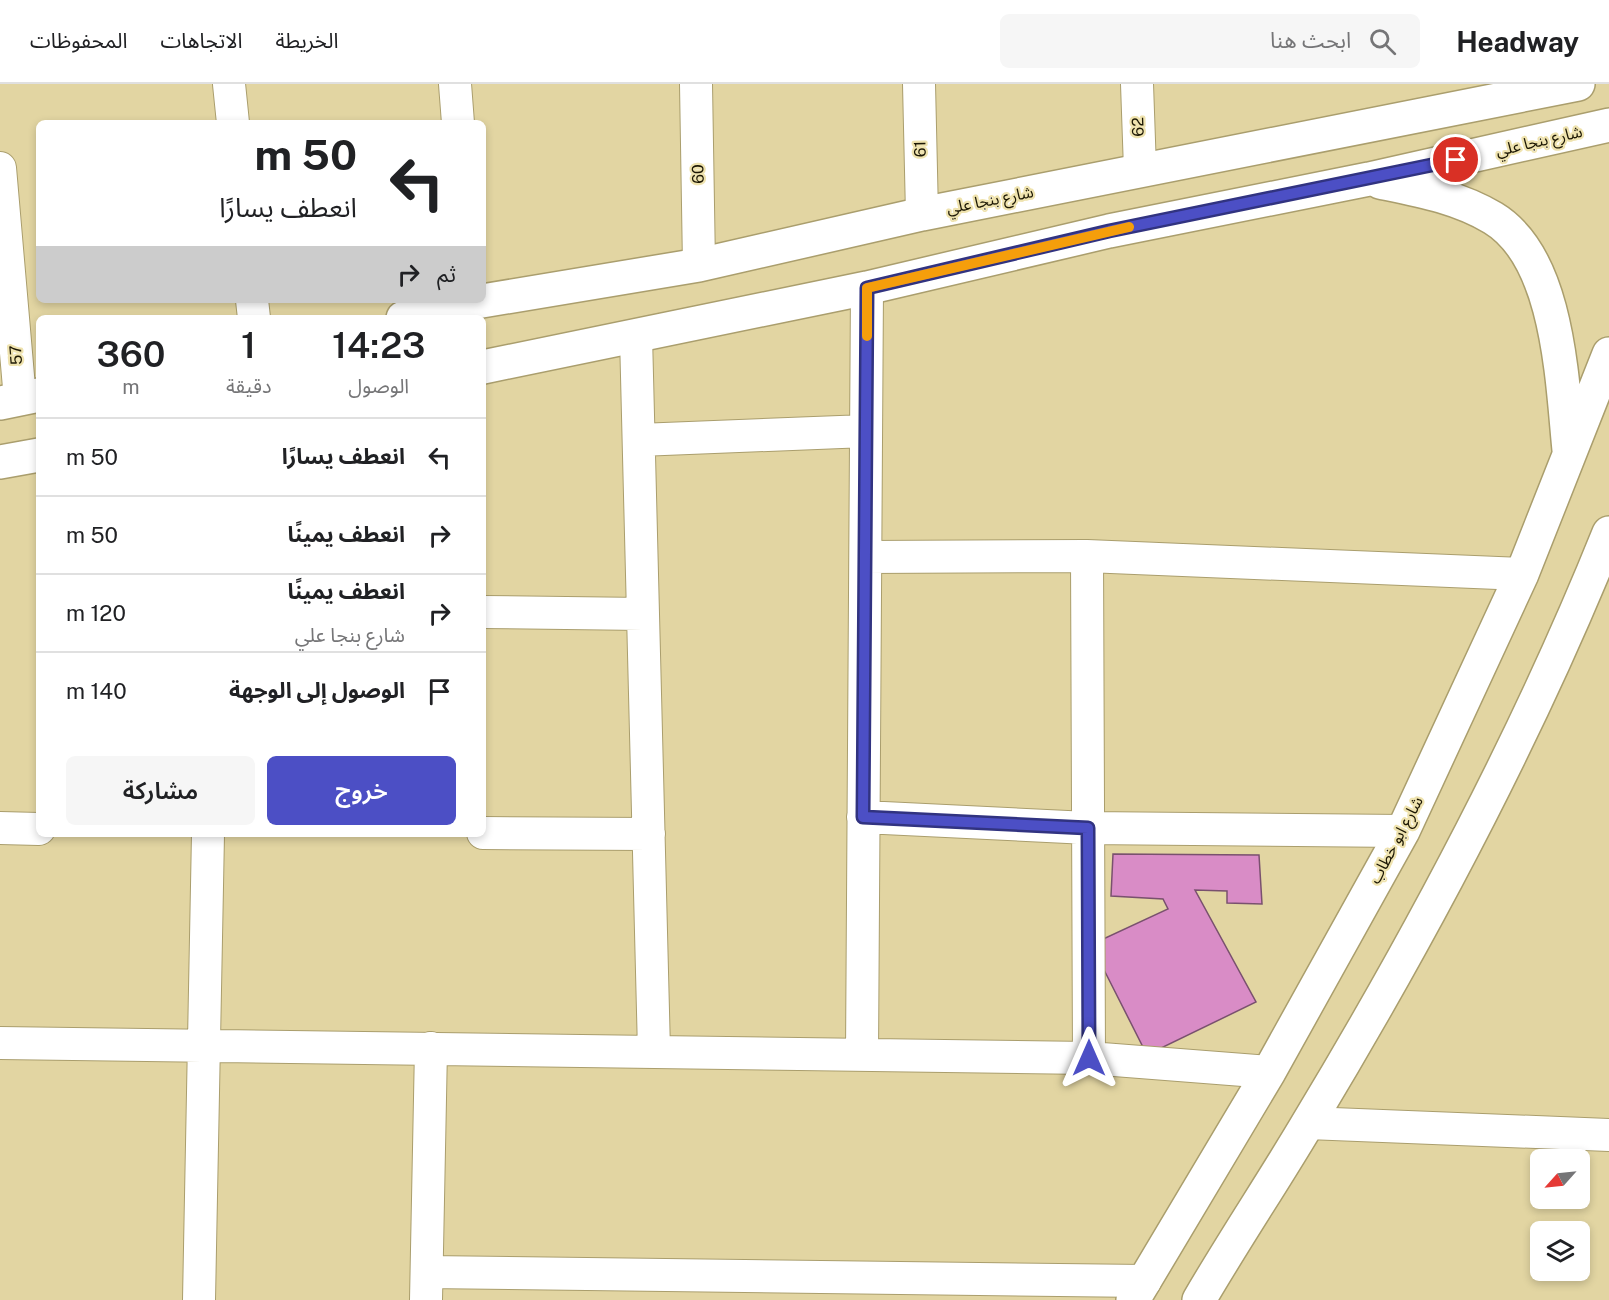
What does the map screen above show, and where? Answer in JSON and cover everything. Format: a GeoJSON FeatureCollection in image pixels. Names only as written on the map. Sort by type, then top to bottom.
{"type":"FeatureCollection","features":[{"type":"Feature","properties":{"kind":"main road","name":"شارع بنجا علي"},"geometry":{"type":"LineString","coordinates":[[486,299],[699,265],[922,214],[1140,169],[1578,84]]}},
{"type":"Feature","properties":{"kind":"main road","name":"شارع بنجا علي"},"geometry":{"type":"LineString","coordinates":[[486,366],[867,288],[1109,231],[1369,179],[1609,125]]}},
{"type":"Feature","properties":{"kind":"main road"},"geometry":{"type":"LineString","coordinates":[[1369,179],[1460,202],[1494,219],[1523,246],[1545,294],[1554,334],[1570,454]]}},
{"type":"Feature","properties":{"kind":"main road","name":"شارع بنجا علي"},"geometry":{"type":"LineString","coordinates":[[416,315],[466,303]]}},
{"type":"Feature","properties":{"kind":"main road","name":"شارع ابو خطاب"},"geometry":{"type":"LineString","coordinates":[[1139,1291],[1269,1072],[1404,831],[1522,574],[1609,354]]}},
{"type":"Feature","properties":{"kind":"main road"},"geometry":{"type":"LineString","coordinates":[[0,462],[36,456]]}},
{"type":"Feature","properties":{"kind":"main road"},"geometry":{"type":"LineString","coordinates":[[1199,1300],[1361,1032],[1498,779],[1608,539]]}},
{"type":"Feature","properties":{"kind":"street"},"geometry":{"type":"LineString","coordinates":[[229,84],[233,120]]}},
{"type":"Feature","properties":{"kind":"street"},"geometry":{"type":"LineString","coordinates":[[455,84],[458,120]]}},
{"type":"Feature","properties":{"kind":"street","name":"60"},"geometry":{"type":"LineString","coordinates":[[696,84],[699,265]]}},
{"type":"Feature","properties":{"kind":"street","name":"61"},"geometry":{"type":"LineString","coordinates":[[919,84],[922,214]]}},
{"type":"Feature","properties":{"kind":"street","name":"62"},"geometry":{"type":"LineString","coordinates":[[1137,84],[1140,169]]}},
{"type":"Feature","properties":{"kind":"street","name":"57"},"geometry":{"type":"LineString","coordinates":[[0,168],[20,399]]}},
{"type":"Feature","properties":{"kind":"street"},"geometry":{"type":"LineString","coordinates":[[862,1054],[867,288]]}},
{"type":"Feature","properties":{"kind":"street"},"geometry":{"type":"LineString","coordinates":[[636,336],[654,1051]]}},
{"type":"Feature","properties":{"kind":"street"},"geometry":{"type":"LineString","coordinates":[[639,440],[866,431]]}},
{"type":"Feature","properties":{"kind":"street"},"geometry":{"type":"LineString","coordinates":[[866,557],[1088,556],[1522,574]]}},
{"type":"Feature","properties":{"kind":"street"},"geometry":{"type":"LineString","coordinates":[[1088,556],[1089,1058]]}},
{"type":"Feature","properties":{"kind":"street"},"geometry":{"type":"LineString","coordinates":[[486,612],[643,614]]}},
{"type":"Feature","properties":{"kind":"street"},"geometry":{"type":"LineString","coordinates":[[863,817],[1088,828],[1404,831]]}},
{"type":"Feature","properties":{"kind":"street"},"geometry":{"type":"LineString","coordinates":[[0,828],[36,829]]}},
{"type":"Feature","properties":{"kind":"street"},"geometry":{"type":"LineString","coordinates":[[486,833],[649,834]]}},
{"type":"Feature","properties":{"kind":"street"},"geometry":{"type":"LineString","coordinates":[[199,1300],[208,837]]}},
{"type":"Feature","properties":{"kind":"street"},"geometry":{"type":"LineString","coordinates":[[0,1043],[204,1044],[1089,1058],[1269,1072]]}},
{"type":"Feature","properties":{"kind":"street"},"geometry":{"type":"LineString","coordinates":[[431,1048],[427,1286],[1139,1291]]}},
{"type":"Feature","properties":{"kind":"street"},"geometry":{"type":"LineString","coordinates":[[1308,1123],[1609,1135]]}},
{"type":"Feature","properties":{"kind":"building"},"geometry":{"type":"Polygon","coordinates":[[[1113,854],[1259,855],[1262,904],[1227,903],[1227,891],[1195,890],[1256,1002],[1155,1051],[1144,1049],[1098,958],[1101,940],[1168,909],[1163,899],[1111,896],[1113,854]]]}},
{"type":"Feature","properties":{"kind":"slow traffic"},"geometry":{"type":"LineString","coordinates":[[867,336],[867,288],[1129,227]]}},
{"type":"Feature","properties":{"kind":"route"},"geometry":{"type":"LineString","coordinates":[[1089,1058],[1088,828],[863,817],[867,288],[1109,231],[1456,160]]}}]}
